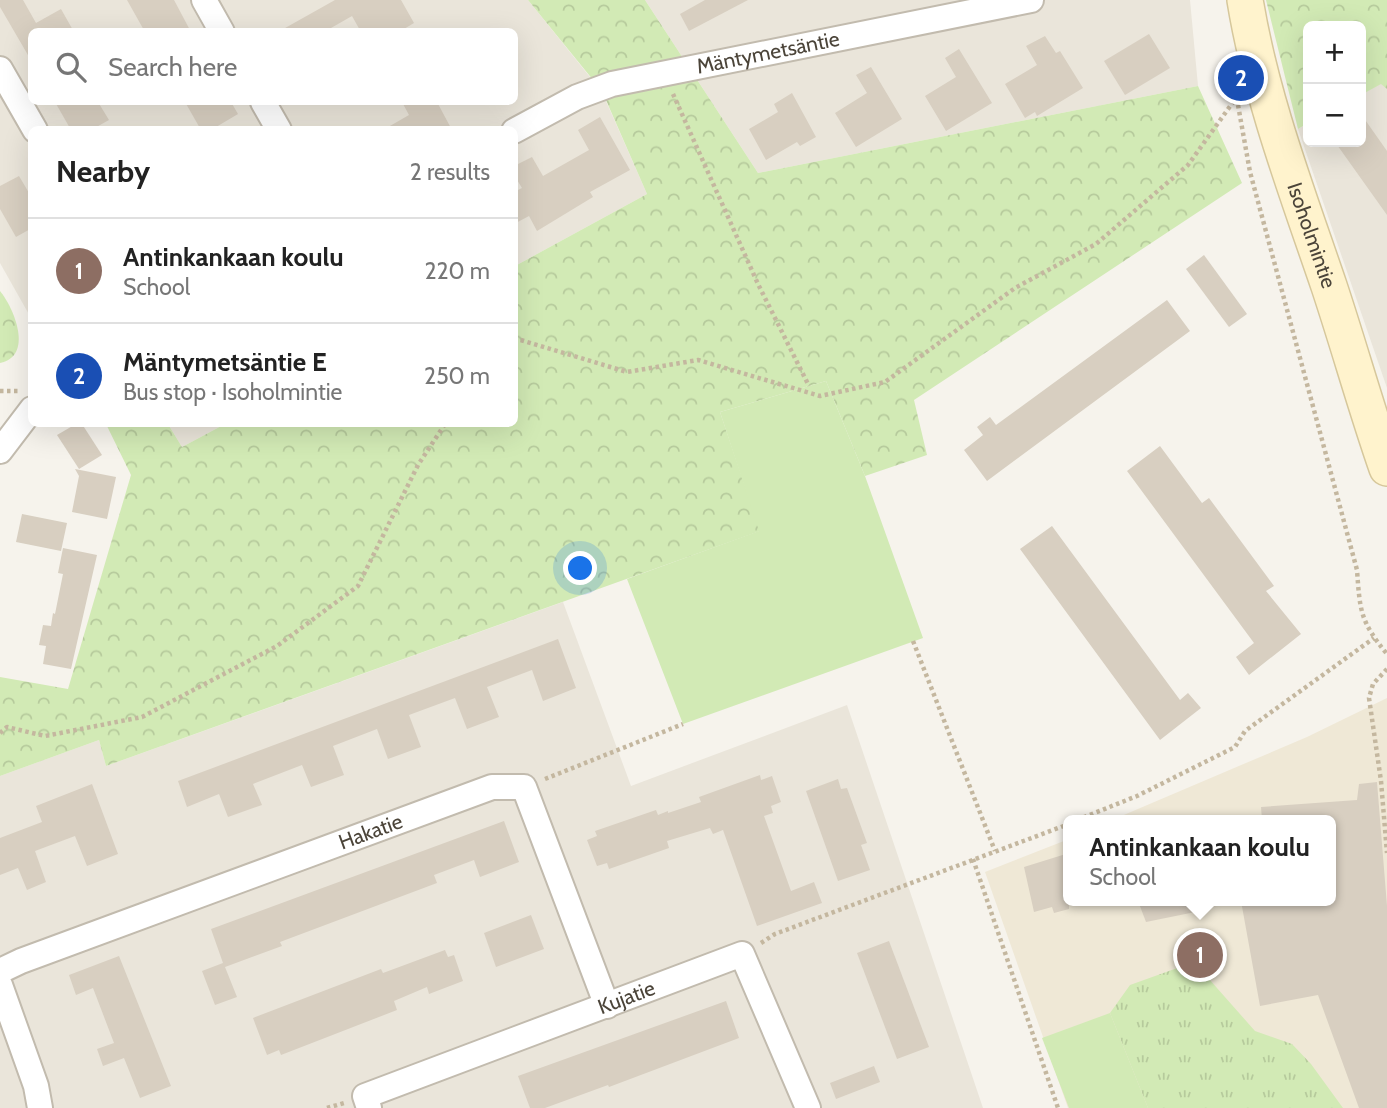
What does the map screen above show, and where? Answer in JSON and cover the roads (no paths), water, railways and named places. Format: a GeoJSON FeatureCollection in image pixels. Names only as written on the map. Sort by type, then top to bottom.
{"type":"FeatureCollection","features":[{"type":"Feature","properties":{"kind":"street"},"geometry":{"type":"LineString","coordinates":[[204,0],[220,28]]}},
{"type":"Feature","properties":{"kind":"street","name":"Mäntymetsäntie"},"geometry":{"type":"LineString","coordinates":[[518,129],[612,84],[1031,0]]}},
{"type":"Feature","properties":{"kind":"street","name":"Isoholmintie"},"geometry":{"type":"LineString","coordinates":[[1245,0],[1260,71],[1281,144],[1347,338],[1387,468]]}},
{"type":"Feature","properties":{"kind":"street"},"geometry":{"type":"LineString","coordinates":[[0,69],[33,126]]}},
{"type":"Feature","properties":{"kind":"street"},"geometry":{"type":"LineString","coordinates":[[265,105],[277,126]]}},
{"type":"Feature","properties":{"kind":"street"},"geometry":{"type":"LineString","coordinates":[[0,451],[28,414]]}},
{"type":"Feature","properties":{"kind":"street","name":"Hakatie"},"geometry":{"type":"LineString","coordinates":[[0,971],[492,787],[524,787],[607,1006]]}},
{"type":"Feature","properties":{"kind":"street","name":"Kujatie"},"geometry":{"type":"LineString","coordinates":[[369,1108],[365,1096],[742,954],[808,1108]]}},
{"type":"Feature","properties":{"kind":"street"},"geometry":{"type":"LineString","coordinates":[[0,985],[36,1086],[40,1108]]}},
{"type":"Feature","properties":{"kind":"place","name":"Mäntymetsäntie E"},"geometry":{"type":"Point","coordinates":[1241,78]}},
{"type":"Feature","properties":{"kind":"place","name":"Antinkankaan koulu"},"geometry":{"type":"Point","coordinates":[1200,955]}}]}
